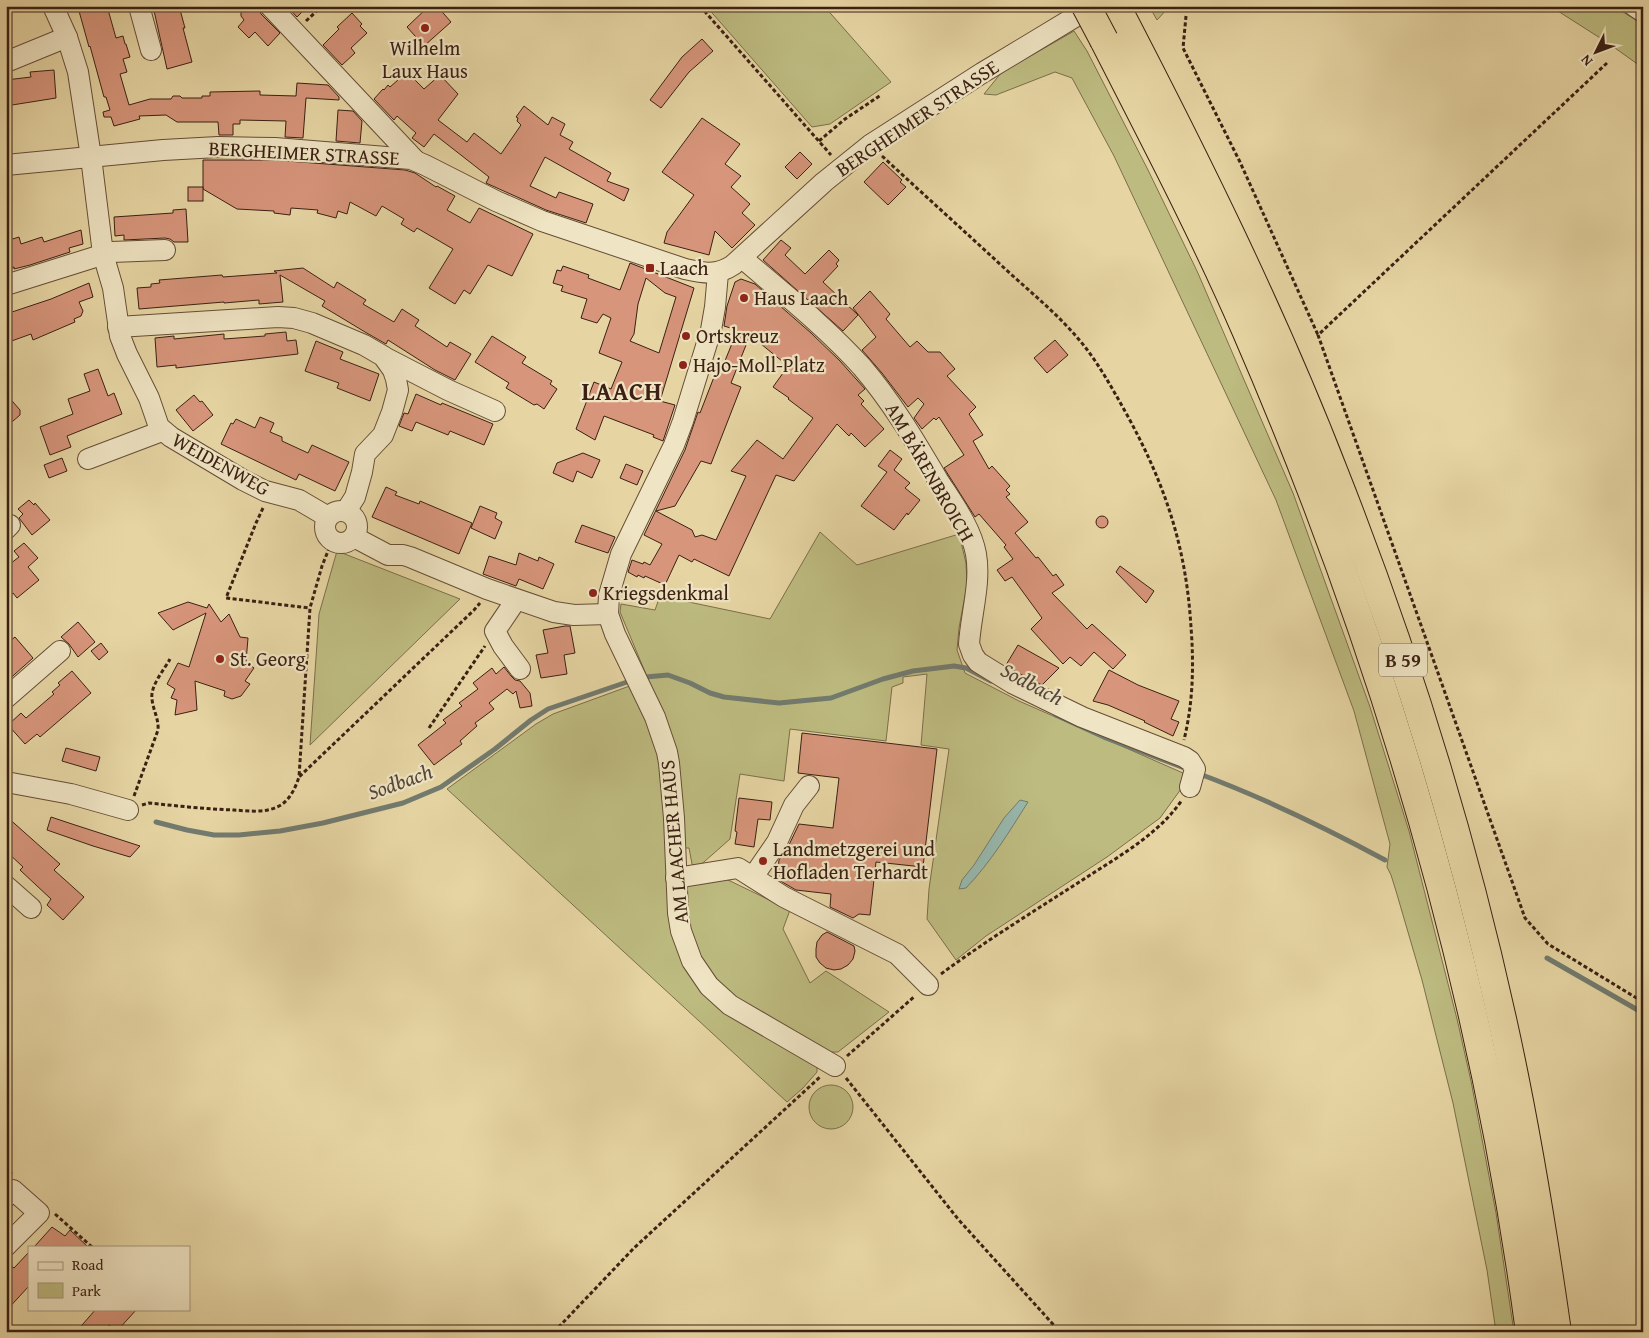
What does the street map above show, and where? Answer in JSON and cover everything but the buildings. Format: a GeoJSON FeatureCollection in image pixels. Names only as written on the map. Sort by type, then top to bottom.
{"type":"FeatureCollection","features":[{"type":"Feature","properties":{"kind":"highway","name":"B 59"},"geometry":{"type":"LineString","coordinates":[[1086,6],[1188,205],[1249,336],[1329,536],[1388,702],[1440,880],[1473,1013],[1506,1178],[1530,1332]]}},
{"type":"Feature","properties":{"kind":"highway","name":"B 59"},"geometry":{"type":"LineString","coordinates":[[1122,17],[1228,229],[1295,378],[1337,480],[1404,665],[1458,842],[1502,1018],[1536,1194],[1557,1332]]}},
{"type":"Feature","properties":{"kind":"street","name":"WEIDENWEG"},"geometry":{"type":"LineString","coordinates":[[52,6],[67,37],[80,84],[103,254],[113,288],[118,327],[127,354],[144,386],[156,422],[162,431],[243,480],[271,493],[299,500],[337,514]]}},
{"type":"Feature","properties":{"kind":"street"},"geometry":{"type":"LineString","coordinates":[[139,6],[151,50]]}},
{"type":"Feature","properties":{"kind":"street"},"geometry":{"type":"LineString","coordinates":[[270,6],[415,160]]}},
{"type":"Feature","properties":{"kind":"street","name":"BERGHEIMER STRASSE"},"geometry":{"type":"LineString","coordinates":[[6,164],[235,146],[396,157],[415,160],[496,201],[542,221],[685,269],[703,273],[718,273],[730,268],[742,258],[841,167],[870,145],[982,73],[1093,6]]}},
{"type":"Feature","properties":{"kind":"street"},"geometry":{"type":"LineString","coordinates":[[1634,6],[1643,12]]}},
{"type":"Feature","properties":{"kind":"street"},"geometry":{"type":"LineString","coordinates":[[6,62],[67,37]]}},
{"type":"Feature","properties":{"kind":"street"},"geometry":{"type":"LineString","coordinates":[[6,286],[111,252],[165,250]]}},
{"type":"Feature","properties":{"kind":"street","name":"AM BÄRENBROICH"},"geometry":{"type":"LineString","coordinates":[[742,258],[838,342],[868,375],[895,411],[957,511],[976,552],[977,564],[969,644],[976,660],[1012,683],[1069,711],[1180,755],[1192,764],[1193,778]]}},
{"type":"Feature","properties":{"kind":"street","name":"AM LAACHER HAUS"},"geometry":{"type":"LineString","coordinates":[[718,273],[711,330],[683,421],[674,445],[621,554],[609,595],[608,614],[615,634],[645,695],[664,741],[672,785],[678,913],[684,940],[692,962],[709,986],[738,1011],[835,1066]]}},
{"type":"Feature","properties":{"kind":"street"},"geometry":{"type":"LineString","coordinates":[[118,327],[278,317],[294,318],[312,323],[364,345],[448,390],[495,411]]}},
{"type":"Feature","properties":{"kind":"street"},"geometry":{"type":"LineString","coordinates":[[337,514],[355,518],[357,522],[358,527],[354,537],[347,543],[342,544],[332,541],[328,537],[325,527],[337,514],[355,497],[366,452],[383,434],[398,395],[398,384],[395,374],[383,356]]}},
{"type":"Feature","properties":{"kind":"street"},"geometry":{"type":"LineString","coordinates":[[88,459],[162,431]]}},
{"type":"Feature","properties":{"kind":"street"},"geometry":{"type":"LineString","coordinates":[[354,537],[388,555],[410,557],[516,600],[562,614],[608,614]]}},
{"type":"Feature","properties":{"kind":"street"},"geometry":{"type":"LineString","coordinates":[[516,600],[495,631],[503,646],[520,669]]}},
{"type":"Feature","properties":{"kind":"street"},"geometry":{"type":"LineString","coordinates":[[6,698],[60,652]]}},
{"type":"Feature","properties":{"kind":"street"},"geometry":{"type":"LineString","coordinates":[[6,782],[72,794],[128,810]]}},
{"type":"Feature","properties":{"kind":"street"},"geometry":{"type":"LineString","coordinates":[[753,877],[777,842],[794,805],[809,786]]}},
{"type":"Feature","properties":{"kind":"street"},"geometry":{"type":"LineString","coordinates":[[676,878],[738,868],[784,897],[897,954],[928,985]]}},
{"type":"Feature","properties":{"kind":"street"},"geometry":{"type":"LineString","coordinates":[[6,886],[31,908]]}},
{"type":"Feature","properties":{"kind":"street"},"geometry":{"type":"LineString","coordinates":[[6,1196],[13,1190],[38,1213],[9,1237]]}},
{"type":"Feature","properties":{"kind":"path"},"geometry":{"type":"LineString","coordinates":[[700,6],[841,167]]}},
{"type":"Feature","properties":{"kind":"path"},"geometry":{"type":"LineString","coordinates":[[1186,16],[1182,48],[1240,162],[1318,335],[1525,918],[1548,944],[1643,1002]]}},
{"type":"Feature","properties":{"kind":"path"},"geometry":{"type":"LineString","coordinates":[[1318,335],[1607,62]]}},
{"type":"Feature","properties":{"kind":"path"},"geometry":{"type":"LineString","coordinates":[[819,141],[844,120],[881,94]]}},
{"type":"Feature","properties":{"kind":"path"},"geometry":{"type":"LineString","coordinates":[[870,145],[1066,326],[1102,372],[1142,442],[1158,478],[1175,525],[1189,594],[1193,673],[1190,712],[1180,755]]}},
{"type":"Feature","properties":{"kind":"path"},"geometry":{"type":"LineString","coordinates":[[271,493],[256,523],[226,598],[310,608]]}},
{"type":"Feature","properties":{"kind":"path"},"geometry":{"type":"LineString","coordinates":[[299,777],[310,608],[322,566],[332,541]]}},
{"type":"Feature","properties":{"kind":"path"},"geometry":{"type":"LineString","coordinates":[[128,810],[149,803],[251,811],[270,809],[283,804],[288,799],[299,777],[474,610],[487,589]]}},
{"type":"Feature","properties":{"kind":"path"},"geometry":{"type":"LineString","coordinates":[[429,728],[495,631]]}},
{"type":"Feature","properties":{"kind":"path"},"geometry":{"type":"LineString","coordinates":[[128,810],[158,730],[152,692],[170,659]]}},
{"type":"Feature","properties":{"kind":"path"},"geometry":{"type":"LineString","coordinates":[[554,1332],[648,1235],[824,1073],[835,1066],[928,985],[988,940],[1154,831],[1174,812],[1193,778]]}},
{"type":"Feature","properties":{"kind":"path"},"geometry":{"type":"LineString","coordinates":[[835,1066],[958,1219],[1060,1332]]}},
{"type":"Feature","properties":{"kind":"green space"},"geometry":{"type":"Polygon","coordinates":[[[706,6],[824,6],[891,82],[830,124],[812,127],[706,6]]]}},
{"type":"Feature","properties":{"kind":"green space"},"geometry":{"type":"Polygon","coordinates":[[[1149,6],[1170,6],[1157,20],[1149,6]]]}},
{"type":"Feature","properties":{"kind":"green space"},"geometry":{"type":"Polygon","coordinates":[[[1550,6],[1613,6],[1643,24],[1643,68],[1608,43],[1550,6]]]}},
{"type":"Feature","properties":{"kind":"green space"},"geometry":{"type":"Polygon","coordinates":[[[1074,31],[1087,51],[1148,170],[1197,271],[1293,493],[1370,707],[1409,831],[1457,1019],[1471,1081],[1496,1213],[1514,1332],[1496,1332],[1487,1270],[1453,1103],[1422,980],[1387,867],[1390,844],[1354,711],[1276,500],[1114,156],[1072,78],[1055,72],[996,95],[984,94],[1001,73],[1074,31]]]}},
{"type":"Feature","properties":{"kind":"green space"},"geometry":{"type":"Polygon","coordinates":[[[820,532],[857,565],[959,534],[966,563],[967,585],[957,650],[965,673],[1019,701],[1183,773],[1181,789],[1160,818],[1107,857],[986,936],[956,960],[927,919],[929,889],[949,749],[921,745],[927,674],[903,677],[903,683],[892,687],[886,741],[790,729],[784,781],[740,774],[730,839],[696,869],[692,864],[689,848],[684,848],[648,679],[620,612],[621,604],[655,610],[660,596],[770,619],[820,532]]]}},
{"type":"Feature","properties":{"kind":"green space"},"geometry":{"type":"Polygon","coordinates":[[[337,551],[460,599],[310,745],[319,614],[337,551]]]}},
{"type":"Feature","properties":{"kind":"green space"},"geometry":{"type":"Polygon","coordinates":[[[635,684],[659,740],[686,958],[817,1066],[817,1072],[787,1102],[447,789],[536,724],[553,714],[635,684]]]}},
{"type":"Feature","properties":{"kind":"green space"},"geometry":{"type":"Polygon","coordinates":[[[724,878],[790,910],[783,929],[810,983],[826,971],[889,1012],[838,1052],[827,1052],[755,1016],[698,964],[681,895],[687,885],[724,878]]]}},
{"type":"Feature","properties":{"kind":"green space"},"geometry":{"type":"Polygon","coordinates":[[[827,1085],[835,1085],[847,1091],[853,1107],[847,1123],[835,1129],[827,1129],[815,1123],[809,1111],[809,1103],[815,1091],[827,1085]]]}},
{"type":"Feature","properties":{"kind":"water"},"geometry":{"type":"Polygon","coordinates":[[[1020,800],[1028,802],[984,868],[966,888],[959,889],[962,880],[974,865],[1004,818],[1020,800]]]}},
{"type":"Feature","properties":{"kind":"waterway","name":"Sodbach"},"geometry":{"type":"LineString","coordinates":[[646,677],[668,675],[724,697],[779,703],[831,698],[883,679],[913,671],[954,666],[966,668],[991,681]]}},
{"type":"Feature","properties":{"kind":"waterway","name":"Sodbach"},"geometry":{"type":"LineString","coordinates":[[156,822],[214,835],[239,835],[280,831],[323,823],[403,803],[441,787],[548,709],[630,681]]}},
{"type":"Feature","properties":{"kind":"waterway","name":"Sodbach"},"geometry":{"type":"LineString","coordinates":[[1056,715],[1106,738],[1187,769]]}},
{"type":"Feature","properties":{"kind":"waterway","name":"Sodbach"},"geometry":{"type":"LineString","coordinates":[[1197,773],[1292,813],[1385,860]]}},
{"type":"Feature","properties":{"kind":"waterway","name":"Sodbach"},"geometry":{"type":"LineString","coordinates":[[1547,958],[1643,1013]]}},
{"type":"Feature","properties":{"kind":"place","name":"Wilhelm Laux Haus"},"geometry":{"type":"Point","coordinates":[425,28]}},
{"type":"Feature","properties":{"kind":"place","name":"Laach"},"geometry":{"type":"Point","coordinates":[650,268]}},
{"type":"Feature","properties":{"kind":"place","name":"Haus Laach"},"geometry":{"type":"Point","coordinates":[744,298]}},
{"type":"Feature","properties":{"kind":"place","name":"Ortskreuz"},"geometry":{"type":"Point","coordinates":[686,336]}},
{"type":"Feature","properties":{"kind":"place","name":"Hajo-Moll-Platz"},"geometry":{"type":"Point","coordinates":[683,365]}},
{"type":"Feature","properties":{"kind":"place","name":"Kriegsdenkmal"},"geometry":{"type":"Point","coordinates":[593,593]}},
{"type":"Feature","properties":{"kind":"place","name":"St. Georg"},"geometry":{"type":"Point","coordinates":[220,659]}},
{"type":"Feature","properties":{"kind":"place","name":"Landmetzgerei und Hofladen Terhardt"},"geometry":{"type":"Point","coordinates":[763,861]}},
{"type":"Feature","properties":{"kind":"district","name":"LAACH"},"geometry":{"type":"Point","coordinates":[622,391]}}]}
